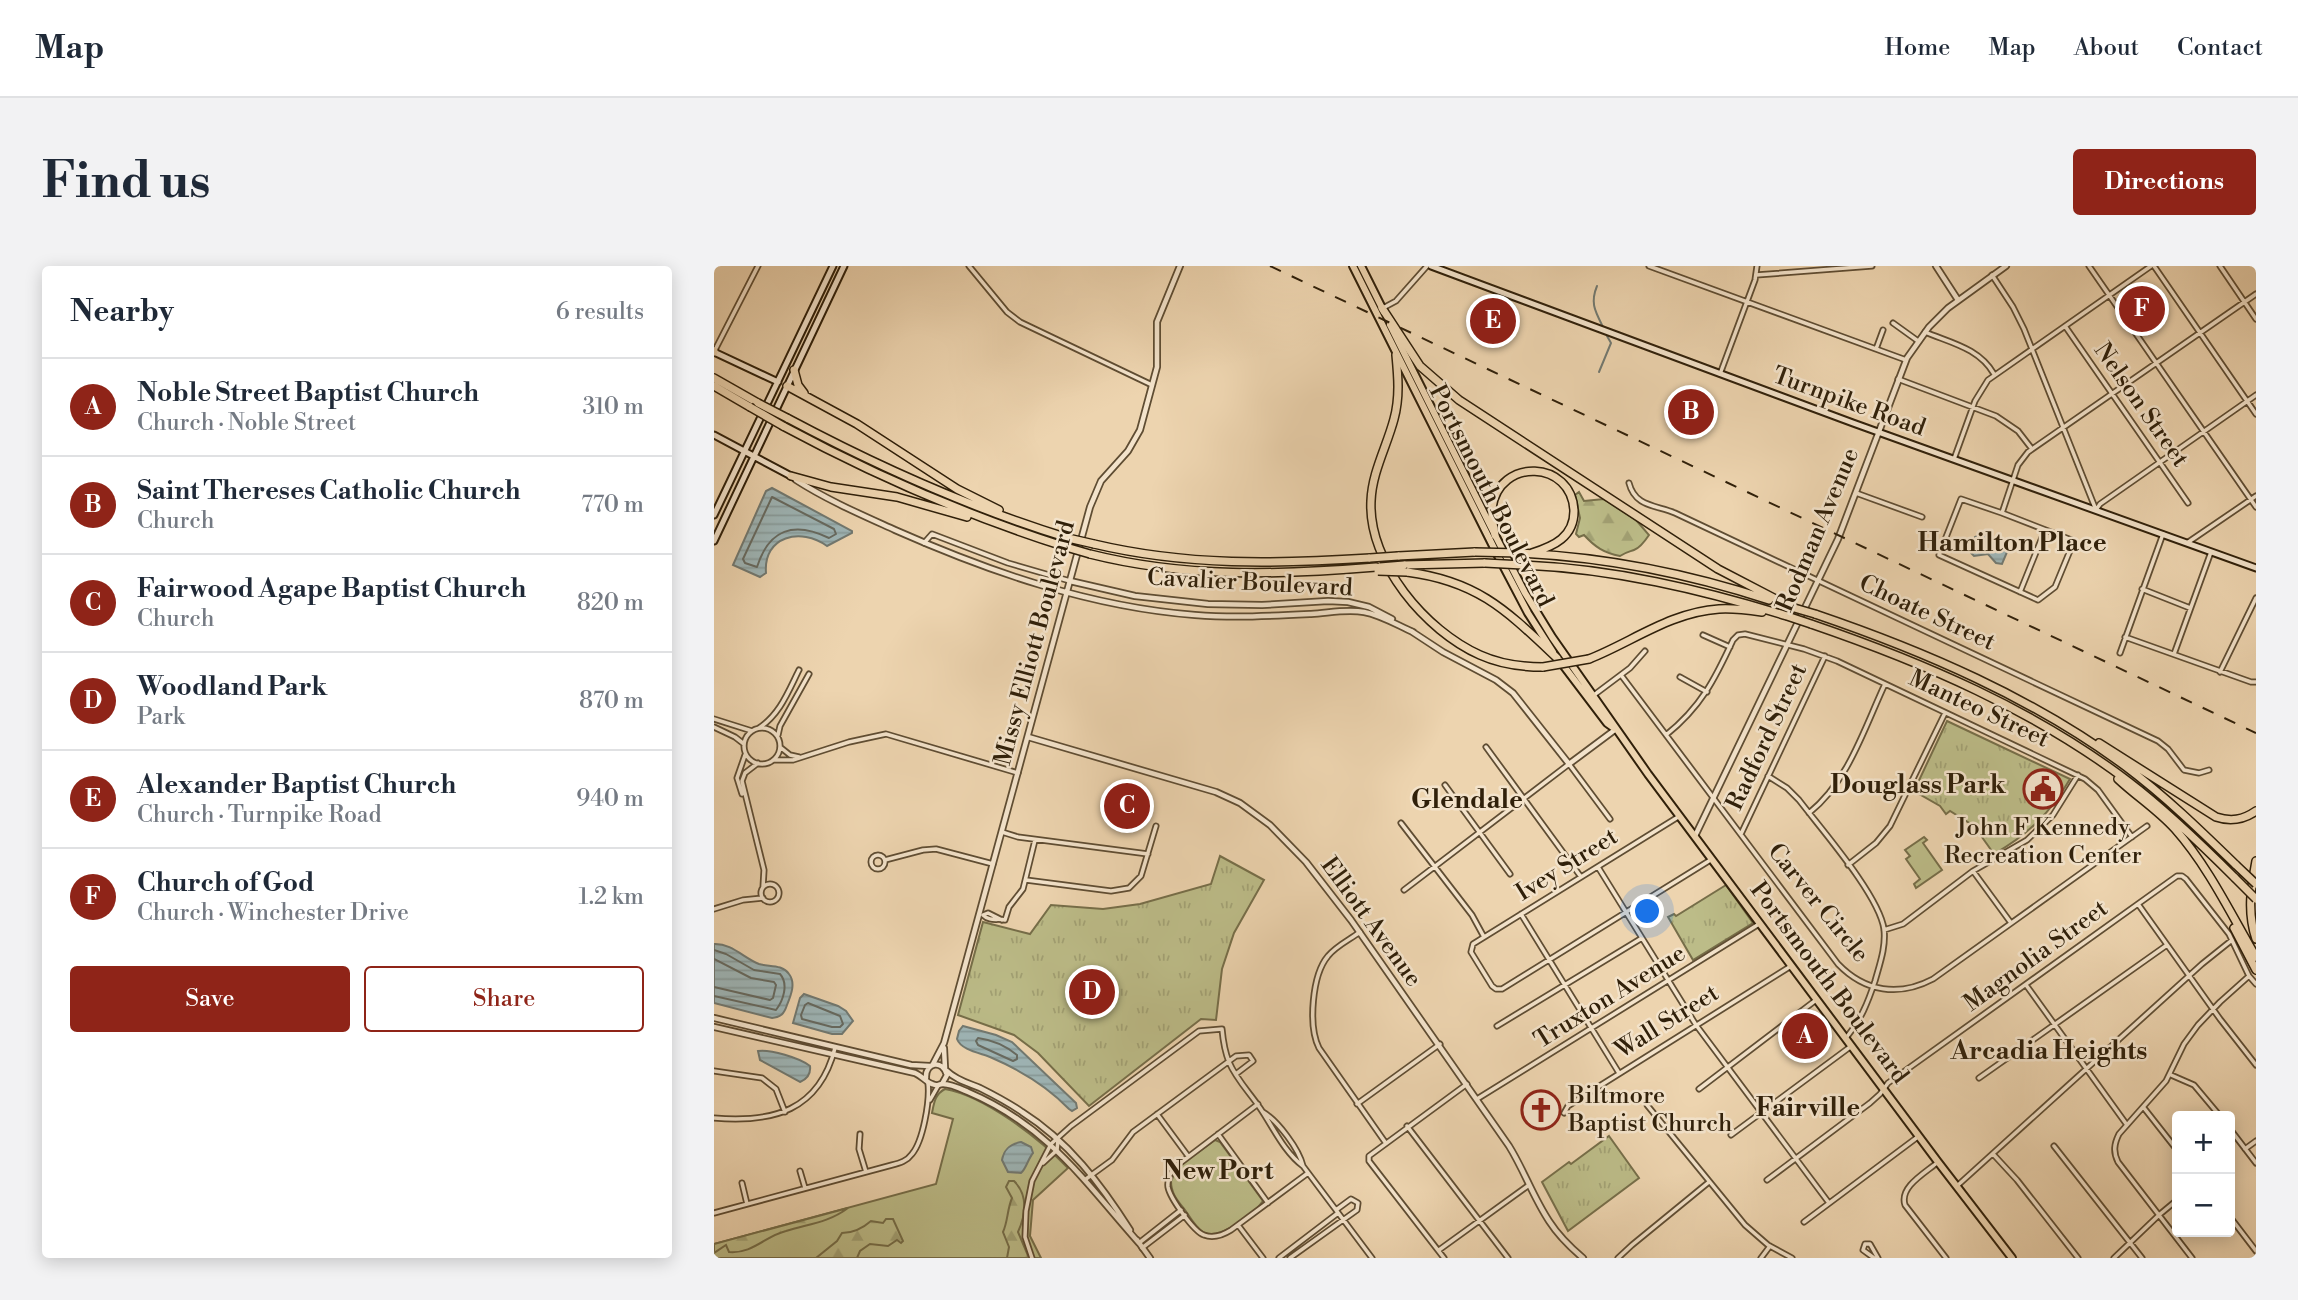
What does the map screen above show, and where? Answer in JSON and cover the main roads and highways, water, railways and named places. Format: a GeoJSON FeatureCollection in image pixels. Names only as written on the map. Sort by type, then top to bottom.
{"type":"FeatureCollection","features":[{"type":"Feature","properties":{"kind":"highway"},"geometry":{"type":"LineString","coordinates":[[1382,308],[1420,366],[1459,400],[1718,569],[1791,607]]}},
{"type":"Feature","properties":{"kind":"highway"},"geometry":{"type":"LineString","coordinates":[[1396,355],[1396,407],[1371,494],[1372,523],[1383,558],[1419,610],[1459,644],[1493,660],[1522,667],[1543,667],[1588,659],[1668,621],[1695,612],[1734,608],[1787,616]]}},
{"type":"Feature","properties":{"kind":"highway"},"geometry":{"type":"LineString","coordinates":[[794,370],[798,385],[807,396]]}},
{"type":"Feature","properties":{"kind":"highway"},"geometry":{"type":"LineString","coordinates":[[714,378],[754,405]]}},
{"type":"Feature","properties":{"kind":"highway"},"geometry":{"type":"LineString","coordinates":[[714,386],[892,481],[1010,529]]}},
{"type":"Feature","properties":{"kind":"highway"},"geometry":{"type":"LineString","coordinates":[[787,386],[884,440],[957,489],[1041,529]]}},
{"type":"Feature","properties":{"kind":"highway"},"geometry":{"type":"LineString","coordinates":[[785,422],[927,486],[1041,529],[1094,544],[1163,557],[1233,563],[1279,563],[1475,552],[1520,553],[1657,571],[1713,584],[1815,614],[1945,665],[2091,738],[2216,817],[2235,820],[2256,811]]}},
{"type":"Feature","properties":{"kind":"highway"},"geometry":{"type":"LineString","coordinates":[[1495,535],[1492,507],[1496,494],[1505,482],[1516,475],[1531,471],[1550,475],[1564,485],[1571,495],[1574,507],[1573,522],[1568,533],[1558,543],[1530,554]]}},
{"type":"Feature","properties":{"kind":"highway"},"geometry":{"type":"LineString","coordinates":[[791,476],[824,486],[913,500],[1090,554],[1155,567],[1282,574],[1485,563],[1604,572],[1721,596],[1884,650],[1979,691],[2026,715],[2106,765],[2173,818],[2256,899]]}},
{"type":"Feature","properties":{"kind":"highway"},"geometry":{"type":"LineString","coordinates":[[1405,569],[1450,581],[1489,598],[1523,625],[1557,658]]}},
{"type":"Feature","properties":{"kind":"highway"},"geometry":{"type":"LineString","coordinates":[[2042,713],[2098,747],[2149,785],[2190,820],[2256,884]]}},
{"type":"Feature","properties":{"kind":"highway"},"geometry":{"type":"LineString","coordinates":[[2106,765],[2113,775],[2175,829],[2224,901],[2256,957]]}},
{"type":"Feature","properties":{"kind":"highway"},"geometry":{"type":"LineString","coordinates":[[2256,861],[2249,900],[2256,939]]}},
{"type":"Feature","properties":{"kind":"highway"},"geometry":{"type":"LineString","coordinates":[[2224,901],[2253,973]]}},
{"type":"Feature","properties":{"kind":"main road"},"geometry":{"type":"LineString","coordinates":[[714,515],[832,266]]}},
{"type":"Feature","properties":{"kind":"main road"},"geometry":{"type":"LineString","coordinates":[[714,541],[844,266]]}},
{"type":"Feature","properties":{"kind":"main road","name":"Portsmouth Boulevard"},"geometry":{"type":"LineString","coordinates":[[1353,266],[1513,586],[1557,658],[1605,720],[1616,729]]}},
{"type":"Feature","properties":{"kind":"main road","name":"Portsmouth Boulevard"},"geometry":{"type":"LineString","coordinates":[[1360,266],[1538,615],[1680,816],[1938,1163],[2012,1258]]}},
{"type":"Feature","properties":{"kind":"main road","name":"Turnpike Road"},"geometry":{"type":"LineString","coordinates":[[1429,266],[2256,568]]}},
{"type":"Feature","properties":{"kind":"main road"},"geometry":{"type":"LineString","coordinates":[[714,351],[787,386]]}},
{"type":"Feature","properties":{"kind":"main road","name":"Cavalier Boulevard"},"geometry":{"type":"LineString","coordinates":[[714,435],[791,476]]}},
{"type":"Feature","properties":{"kind":"water"},"geometry":{"type":"Polygon","coordinates":[[[772,488],[852,533],[827,546],[806,537],[786,538],[771,550],[766,573],[760,577],[733,565],[766,491],[772,488]]]}},
{"type":"Feature","properties":{"kind":"water"},"geometry":{"type":"Polygon","coordinates":[[[1983,534],[2006,543],[2007,552],[2002,564],[1996,563],[1988,554],[1974,556],[1971,553],[1975,537],[1983,534]]]}},
{"type":"Feature","properties":{"kind":"water"},"geometry":{"type":"Polygon","coordinates":[[[714,944],[732,948],[759,964],[779,967],[786,971],[792,981],[792,989],[782,1014],[772,1018],[714,1003],[714,944]]]}},
{"type":"Feature","properties":{"kind":"water"},"geometry":{"type":"Polygon","coordinates":[[[804,994],[838,1006],[846,1011],[853,1021],[842,1034],[832,1034],[793,1023],[800,998],[804,994]]]}},
{"type":"Feature","properties":{"kind":"water"},"geometry":{"type":"Polygon","coordinates":[[[963,1026],[1012,1042],[1076,1103],[1077,1108],[1072,1111],[1052,1093],[1022,1073],[962,1046],[957,1039],[963,1026]]]}},
{"type":"Feature","properties":{"kind":"water"},"geometry":{"type":"Polygon","coordinates":[[[758,1051],[777,1053],[810,1066],[807,1078],[800,1082],[760,1060],[758,1051]]]}},
{"type":"Feature","properties":{"kind":"water"},"geometry":{"type":"Polygon","coordinates":[[[1021,1142],[1031,1147],[1033,1153],[1021,1173],[1008,1172],[1002,1160],[1004,1153],[1021,1142]]]}},
{"type":"Feature","properties":{"kind":"waterway"},"geometry":{"type":"LineString","coordinates":[[1597,286],[1594,307],[1603,327]]}},
{"type":"Feature","properties":{"kind":"waterway"},"geometry":{"type":"LineString","coordinates":[[1599,372],[1611,343],[1607,336]]}},
{"type":"Feature","properties":{"kind":"railway"},"geometry":{"type":"LineString","coordinates":[[1270,266],[2256,733]]}},
{"type":"Feature","properties":{"kind":"place","name":"Church of God"},"geometry":{"type":"Point","coordinates":[2142,309]}},
{"type":"Feature","properties":{"kind":"place","name":"Alexander Baptist Church"},"geometry":{"type":"Point","coordinates":[1493,321]}},
{"type":"Feature","properties":{"kind":"place","name":"Saint Thereses Catholic Church"},"geometry":{"type":"Point","coordinates":[1691,412]}},
{"type":"Feature","properties":{"kind":"place","name":"John F Kennedy Recreation Center"},"geometry":{"type":"Point","coordinates":[2043,789]}},
{"type":"Feature","properties":{"kind":"place","name":"Fairwood Agape Baptist Church"},"geometry":{"type":"Point","coordinates":[1127,806]}},
{"type":"Feature","properties":{"kind":"place","name":"Woodland Park"},"geometry":{"type":"Point","coordinates":[1092,992]}},
{"type":"Feature","properties":{"kind":"place","name":"Noble Street Baptist Church"},"geometry":{"type":"Point","coordinates":[1805,1036]}},
{"type":"Feature","properties":{"kind":"place","name":"Biltmore Baptist Church"},"geometry":{"type":"Point","coordinates":[1541,1110]}},
{"type":"Feature","properties":{"kind":"district","name":"Hamilton Place"},"geometry":{"type":"Point","coordinates":[2012,543]}},
{"type":"Feature","properties":{"kind":"district","name":"Douglass Park"},"geometry":{"type":"Point","coordinates":[1918,785]}},
{"type":"Feature","properties":{"kind":"district","name":"Glendale"},"geometry":{"type":"Point","coordinates":[1467,800]}},
{"type":"Feature","properties":{"kind":"district","name":"Arcadia Heights"},"geometry":{"type":"Point","coordinates":[2049,1051]}},
{"type":"Feature","properties":{"kind":"district","name":"Fairville"},"geometry":{"type":"Point","coordinates":[1808,1108]}},
{"type":"Feature","properties":{"kind":"district","name":"New Port"},"geometry":{"type":"Point","coordinates":[1218,1171]}}]}
